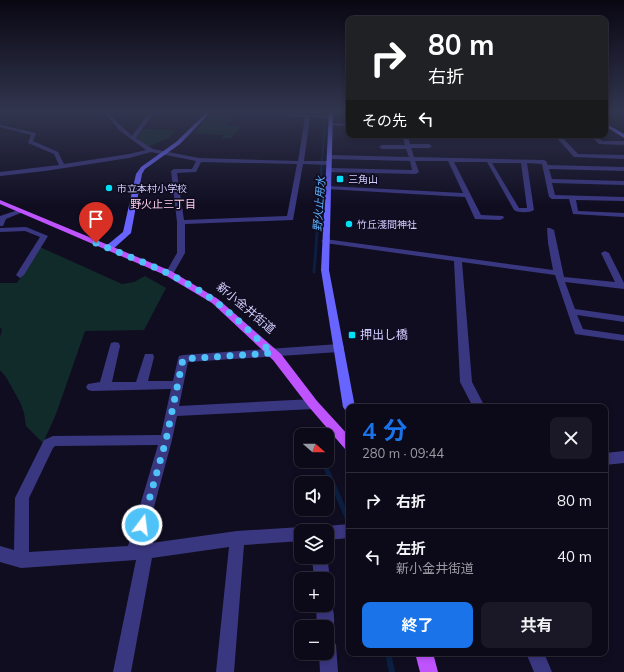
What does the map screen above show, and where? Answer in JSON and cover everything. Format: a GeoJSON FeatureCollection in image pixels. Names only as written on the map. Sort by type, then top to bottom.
{"type":"FeatureCollection","features":[{"type":"Feature","properties":{"kind":"main road","name":"新小金井街道"},"geometry":{"type":"LineString","coordinates":[[0,202],[169,274],[215,302],[272,353],[346,442]]}},
{"type":"Feature","properties":{"kind":"main road"},"geometry":{"type":"LineString","coordinates":[[425,656],[429,672]]}},
{"type":"Feature","properties":{"kind":"street"},"geometry":{"type":"LineString","coordinates":[[33,143],[56,153],[62,166]]}},
{"type":"Feature","properties":{"kind":"street"},"geometry":{"type":"LineString","coordinates":[[141,143],[151,150]]}},
{"type":"Feature","properties":{"kind":"street"},"geometry":{"type":"LineString","coordinates":[[109,248],[126,233],[139,174],[143,168],[175,143]]}},
{"type":"Feature","properties":{"kind":"street"},"geometry":{"type":"LineString","coordinates":[[181,222],[290,218],[303,143]]}},
{"type":"Feature","properties":{"kind":"street"},"geometry":{"type":"LineString","coordinates":[[327,143],[326,163],[328,188],[325,241],[327,286],[348,404]]}},
{"type":"Feature","properties":{"kind":"street"},"geometry":{"type":"LineString","coordinates":[[0,174],[129,156],[151,150],[198,160],[326,163],[416,172],[408,143]]}},
{"type":"Feature","properties":{"kind":"street"},"geometry":{"type":"LineString","coordinates":[[565,143],[576,156],[624,157]]}},
{"type":"Feature","properties":{"kind":"street"},"geometry":{"type":"LineString","coordinates":[[382,147],[429,146]]}},
{"type":"Feature","properties":{"kind":"street"},"geometry":{"type":"LineString","coordinates":[[326,163],[412,158],[544,162],[552,197],[624,199]]}},
{"type":"Feature","properties":{"kind":"street"},"geometry":{"type":"LineString","coordinates":[[450,159],[466,195],[478,217],[500,218]]}},
{"type":"Feature","properties":{"kind":"street"},"geometry":{"type":"LineString","coordinates":[[169,274],[181,253],[181,222],[174,171],[194,172],[198,160]]}},
{"type":"Feature","properties":{"kind":"street"},"geometry":{"type":"LineString","coordinates":[[488,160],[517,210],[531,210],[524,161]]}},
{"type":"Feature","properties":{"kind":"street"},"geometry":{"type":"LineString","coordinates":[[546,167],[624,169]]}},
{"type":"Feature","properties":{"kind":"street"},"geometry":{"type":"LineString","coordinates":[[548,181],[624,183]]}},
{"type":"Feature","properties":{"kind":"street"},"geometry":{"type":"LineString","coordinates":[[328,188],[466,195]]}},
{"type":"Feature","properties":{"kind":"street"},"geometry":{"type":"LineString","coordinates":[[572,198],[576,213],[624,215]]}},
{"type":"Feature","properties":{"kind":"street"},"geometry":{"type":"LineString","coordinates":[[0,224],[3,218],[21,211]]}},
{"type":"Feature","properties":{"kind":"street"},"geometry":{"type":"LineString","coordinates":[[0,230],[26,229],[44,236],[20,275]]}},
{"type":"Feature","properties":{"kind":"street"},"geometry":{"type":"LineString","coordinates":[[550,230],[559,276],[579,332],[624,338]]}},
{"type":"Feature","properties":{"kind":"street"},"geometry":{"type":"LineString","coordinates":[[325,241],[623,286]]}},
{"type":"Feature","properties":{"kind":"street"},"geometry":{"type":"LineString","coordinates":[[606,253],[623,286]]}},
{"type":"Feature","properties":{"kind":"street"},"geometry":{"type":"LineString","coordinates":[[458,260],[466,382],[477,404]]}},
{"type":"Feature","properties":{"kind":"street"},"geometry":{"type":"LineString","coordinates":[[571,311],[624,318]]}},
{"type":"Feature","properties":{"kind":"street"},"geometry":{"type":"LineString","coordinates":[[105,386],[115,346]]}},
{"type":"Feature","properties":{"kind":"street"},"geometry":{"type":"LineString","coordinates":[[122,672],[140,552],[173,411],[183,359],[339,348]]}},
{"type":"Feature","properties":{"kind":"street"},"geometry":{"type":"LineString","coordinates":[[141,385],[149,357]]}},
{"type":"Feature","properties":{"kind":"street"},"geometry":{"type":"LineString","coordinates":[[92,387],[178,385]]}},
{"type":"Feature","properties":{"kind":"street"},"geometry":{"type":"LineString","coordinates":[[173,411],[314,404]]}},
{"type":"Feature","properties":{"kind":"street"},"geometry":{"type":"LineString","coordinates":[[21,560],[22,498],[48,444],[53,441],[166,440]]}},
{"type":"Feature","properties":{"kind":"street"},"geometry":{"type":"LineString","coordinates":[[608,459],[624,457]]}},
{"type":"Feature","properties":{"kind":"street"},"geometry":{"type":"LineString","coordinates":[[334,532],[346,531]]}},
{"type":"Feature","properties":{"kind":"street"},"geometry":{"type":"LineString","coordinates":[[0,554],[21,560],[140,552],[237,538],[294,534]]}},
{"type":"Feature","properties":{"kind":"street"},"geometry":{"type":"LineString","coordinates":[[225,672],[237,538]]}},
{"type":"Feature","properties":{"kind":"street"},"geometry":{"type":"LineString","coordinates":[[536,656],[543,672]]}},
{"type":"Feature","properties":{"kind":"street"},"geometry":{"type":"LineString","coordinates":[[328,660],[329,672]]}},
{"type":"Feature","properties":{"kind":"green space"},"geometry":{"type":"Polygon","coordinates":[[[144,143],[156,143],[148,147],[144,143]]]}},
{"type":"Feature","properties":{"kind":"green space"},"geometry":{"type":"Polygon","coordinates":[[[40,247],[122,284],[134,282],[145,276],[166,288],[144,330],[85,331],[56,414],[43,443],[26,426],[24,413],[20,402],[6,377],[0,370],[0,337],[2,329],[0,328],[0,283],[17,283],[40,247]]]}},
{"type":"Feature","properties":{"kind":"waterway","name":"野火止用水"},"geometry":{"type":"LineString","coordinates":[[322,160],[323,143]]}},
{"type":"Feature","properties":{"kind":"waterway","name":"野火止用水"},"geometry":{"type":"LineString","coordinates":[[318,221],[322,159]]}},
{"type":"Feature","properties":{"kind":"waterway","name":"野火止用水"},"geometry":{"type":"LineString","coordinates":[[314,272],[318,220]]}},
{"type":"Feature","properties":{"kind":"waterway","name":"野火止用水"},"geometry":{"type":"LineString","coordinates":[[326,468],[346,515]]}},
{"type":"Feature","properties":{"kind":"waterway","name":"野火止用水"},"geometry":{"type":"LineString","coordinates":[[389,656],[392,672]]}},
{"type":"Feature","properties":{"kind":"place","name":"三角山"},"geometry":{"type":"Point","coordinates":[340,179]}},
{"type":"Feature","properties":{"kind":"place","name":"市立本村小学校"},"geometry":{"type":"Point","coordinates":[109,188]}},
{"type":"Feature","properties":{"kind":"place","name":"竹丘淺間神社"},"geometry":{"type":"Point","coordinates":[349,224]}},
{"type":"Feature","properties":{"kind":"place","name":"押出し橋"},"geometry":{"type":"Point","coordinates":[352,335]}},
{"type":"Feature","properties":{"kind":"district","name":"野火止三丁目"},"geometry":{"type":"Point","coordinates":[163,204]}},
{"type":"Feature","properties":{"kind":"route"},"geometry":{"type":"LineString","coordinates":[[96,243],[160,269],[183,281],[215,302],[272,353],[183,359],[166,440],[142,525]]}}]}
